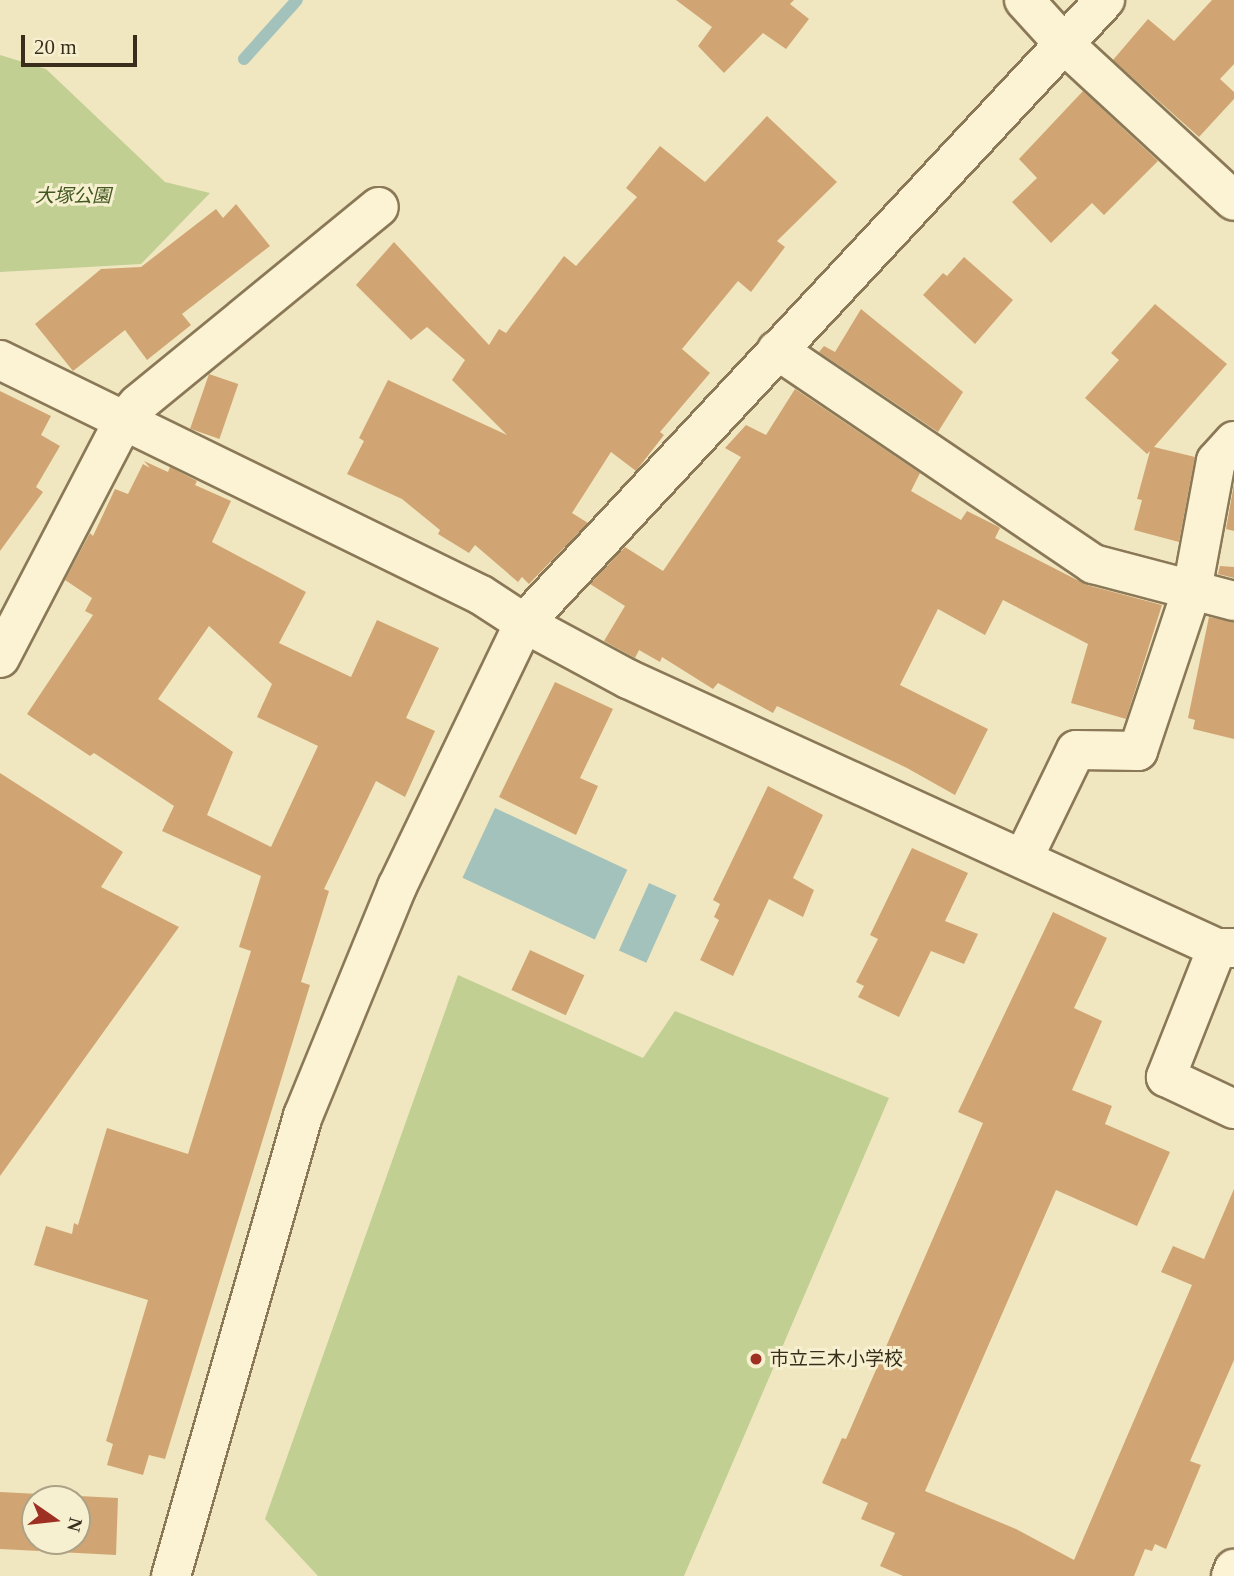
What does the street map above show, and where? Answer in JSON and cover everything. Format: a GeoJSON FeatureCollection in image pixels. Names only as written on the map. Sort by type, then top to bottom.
{"type":"FeatureCollection","features":[{"type":"Feature","properties":{"kind":"street"},"geometry":{"type":"LineString","coordinates":[[1024,0],[1064,44],[1234,201]]}},
{"type":"Feature","properties":{"kind":"street"},"geometry":{"type":"LineString","coordinates":[[171,1576],[303,1116],[397,887],[524,622],[1105,0]]}},
{"type":"Feature","properties":{"kind":"street"},"geometry":{"type":"LineString","coordinates":[[0,658],[124,421],[138,404],[379,207]]}},
{"type":"Feature","properties":{"kind":"street"},"geometry":{"type":"LineString","coordinates":[[777,350],[1093,564],[1234,601]]}},
{"type":"Feature","properties":{"kind":"street"},"geometry":{"type":"LineString","coordinates":[[0,360],[481,595],[524,622],[628,679],[1225,948],[1166,1077],[1234,1109]]}},
{"type":"Feature","properties":{"kind":"street"},"geometry":{"type":"LineString","coordinates":[[1023,859],[1076,750],[1138,751],[1192,590],[1216,461],[1234,440]]}},
{"type":"Feature","properties":{"kind":"street"},"geometry":{"type":"LineString","coordinates":[[1231,1576],[1234,1569]]}},
{"type":"Feature","properties":{"kind":"green space","name":"大塚公園"},"geometry":{"type":"Polygon","coordinates":[[[0,55],[46,69],[165,182],[210,193],[141,264],[0,272],[0,55]]]}},
{"type":"Feature","properties":{"kind":"green space"},"geometry":{"type":"Polygon","coordinates":[[[458,975],[643,1058],[675,1011],[889,1098],[684,1576],[318,1576],[265,1519],[458,975]]]}},
{"type":"Feature","properties":{"kind":"water"},"geometry":{"type":"Polygon","coordinates":[[[495,808],[627,870],[595,939],[462,878],[495,808]]]}},
{"type":"Feature","properties":{"kind":"water"},"geometry":{"type":"Polygon","coordinates":[[[649,883],[676,895],[646,963],[619,951],[649,883]]]}},
{"type":"Feature","properties":{"kind":"building"},"geometry":{"type":"Polygon","coordinates":[[[676,0],[794,0],[790,4],[809,19],[786,49],[763,33],[724,73],[698,46],[712,27],[676,0]]]}},
{"type":"Feature","properties":{"kind":"building"},"geometry":{"type":"Polygon","coordinates":[[[1212,0],[1234,0],[1234,64],[1220,79],[1234,92],[1234,99],[1199,137],[1113,60],[1148,19],[1174,41],[1212,0]]]}},
{"type":"Feature","properties":{"kind":"building"},"geometry":{"type":"Polygon","coordinates":[[[1083,91],[1158,161],[1104,215],[1092,203],[1051,243],[1012,202],[1037,178],[1019,159],[1083,91]]]}},
{"type":"Feature","properties":{"kind":"building"},"geometry":{"type":"Polygon","coordinates":[[[767,116],[837,182],[777,241],[785,247],[751,292],[738,281],[682,349],[710,373],[660,432],[664,435],[636,471],[611,452],[572,513],[588,523],[529,584],[522,577],[518,582],[475,545],[469,553],[438,534],[440,530],[402,499],[347,474],[364,441],[359,438],[388,380],[507,435],[452,380],[465,360],[427,327],[411,340],[356,285],[394,242],[489,345],[499,329],[506,333],[564,256],[576,266],[637,197],[626,188],[660,146],[705,182],[767,116]]]}},
{"type":"Feature","properties":{"kind":"building"},"geometry":{"type":"Polygon","coordinates":[[[236,204],[270,246],[182,314],[191,325],[147,360],[125,330],[73,371],[35,324],[101,269],[141,267],[216,209],[223,218],[236,204]]]}},
{"type":"Feature","properties":{"kind":"building"},"geometry":{"type":"Polygon","coordinates":[[[964,257],[1013,300],[975,344],[923,295],[943,273],[947,276],[964,257]]]}},
{"type":"Feature","properties":{"kind":"building"},"geometry":{"type":"Polygon","coordinates":[[[1155,304],[1227,364],[1154,447],[1195,457],[1179,542],[1134,530],[1142,500],[1137,499],[1150,451],[1147,454],[1085,398],[1119,360],[1111,353],[1155,304]]]}},
{"type":"Feature","properties":{"kind":"building"},"geometry":{"type":"Polygon","coordinates":[[[861,309],[963,392],[938,432],[819,352],[824,346],[835,352],[861,309]]]}},
{"type":"Feature","properties":{"kind":"building"},"geometry":{"type":"Polygon","coordinates":[[[209,374],[238,384],[219,439],[190,429],[209,374]]]}},
{"type":"Feature","properties":{"kind":"building"},"geometry":{"type":"Polygon","coordinates":[[[795,389],[920,473],[911,491],[961,520],[967,511],[997,526],[1000,528],[995,538],[1087,585],[1162,605],[1126,719],[1071,703],[1088,644],[1003,600],[985,635],[938,609],[900,685],[988,729],[955,795],[907,768],[777,706],[773,713],[718,683],[713,689],[662,657],[660,662],[639,650],[635,658],[604,641],[625,606],[590,584],[625,547],[663,571],[741,457],[725,448],[746,425],[766,435],[795,389]]]}},
{"type":"Feature","properties":{"kind":"building"},"geometry":{"type":"Polygon","coordinates":[[[0,391],[51,416],[41,435],[60,446],[36,487],[43,492],[0,551],[0,391]]]}},
{"type":"Feature","properties":{"kind":"building"},"geometry":{"type":"Polygon","coordinates":[[[144,461],[168,472],[170,467],[197,481],[195,485],[231,501],[212,542],[306,592],[279,643],[351,677],[377,620],[439,648],[406,718],[435,731],[405,797],[376,781],[324,889],[329,891],[301,982],[310,985],[165,1459],[149,1455],[143,1475],[107,1465],[113,1444],[106,1441],[148,1300],[34,1265],[46,1226],[72,1234],[74,1223],[78,1225],[107,1128],[188,1154],[251,951],[239,947],[261,876],[162,831],[174,806],[94,753],[90,756],[27,714],[93,615],[85,611],[92,598],[65,580],[90,533],[93,536],[115,489],[128,494],[143,464],[150,468],[144,461]],[[209,626],[158,699],[233,752],[207,815],[271,847],[318,746],[257,717],[272,684],[209,626]]]}},
{"type":"Feature","properties":{"kind":"building"},"geometry":{"type":"Polygon","coordinates":[[[1234,484],[1234,531],[1226,529],[1234,484]]]}},
{"type":"Feature","properties":{"kind":"building"},"geometry":{"type":"Polygon","coordinates":[[[1220,566],[1234,567],[1234,578],[1218,574],[1220,566]]]}},
{"type":"Feature","properties":{"kind":"building"},"geometry":{"type":"Polygon","coordinates":[[[1209,617],[1234,622],[1234,739],[1193,729],[1195,720],[1188,718],[1209,617]]]}},
{"type":"Feature","properties":{"kind":"building"},"geometry":{"type":"Polygon","coordinates":[[[555,682],[613,709],[580,778],[598,786],[576,835],[499,797],[555,682]]]}},
{"type":"Feature","properties":{"kind":"building"},"geometry":{"type":"Polygon","coordinates":[[[0,773],[123,852],[101,887],[179,927],[0,1176],[0,773]]]}},
{"type":"Feature","properties":{"kind":"building"},"geometry":{"type":"Polygon","coordinates":[[[768,786],[823,815],[793,878],[814,890],[803,917],[769,899],[733,976],[700,960],[719,920],[714,917],[720,904],[713,900],[768,786]]]}},
{"type":"Feature","properties":{"kind":"building"},"geometry":{"type":"Polygon","coordinates":[[[912,848],[968,873],[945,921],[978,934],[964,964],[931,951],[899,1017],[858,997],[864,986],[856,982],[878,939],[870,935],[912,848]]]}},
{"type":"Feature","properties":{"kind":"building"},"geometry":{"type":"Polygon","coordinates":[[[1053,912],[1107,938],[1074,1008],[1102,1021],[1072,1090],[1112,1106],[1105,1124],[1170,1152],[1137,1226],[1056,1190],[925,1491],[1016,1529],[1074,1560],[1192,1285],[1161,1272],[1173,1246],[1204,1259],[1234,1189],[1234,1360],[1190,1461],[1201,1465],[1166,1549],[1155,1544],[1152,1551],[1145,1549],[1134,1576],[903,1576],[880,1566],[895,1533],[861,1519],[868,1503],[822,1483],[842,1438],[846,1439],[983,1123],[958,1112],[1053,912]]]}},
{"type":"Feature","properties":{"kind":"building"},"geometry":{"type":"Polygon","coordinates":[[[530,950],[584,975],[566,1015],[511,990],[530,950]]]}},
{"type":"Feature","properties":{"kind":"building"},"geometry":{"type":"Polygon","coordinates":[[[0,1492],[21,1493],[21,1550],[0,1549],[0,1492]]]}},
{"type":"Feature","properties":{"kind":"building"},"geometry":{"type":"Polygon","coordinates":[[[91,1497],[118,1498],[116,1555],[91,1554],[91,1497]]]}},
{"type":"Feature","properties":{"kind":"waterway"},"geometry":{"type":"LineString","coordinates":[[244,59],[297,0]]}},
{"type":"Feature","properties":{"kind":"place","name":"市立三木小学校"},"geometry":{"type":"Point","coordinates":[756,1359]}}]}
